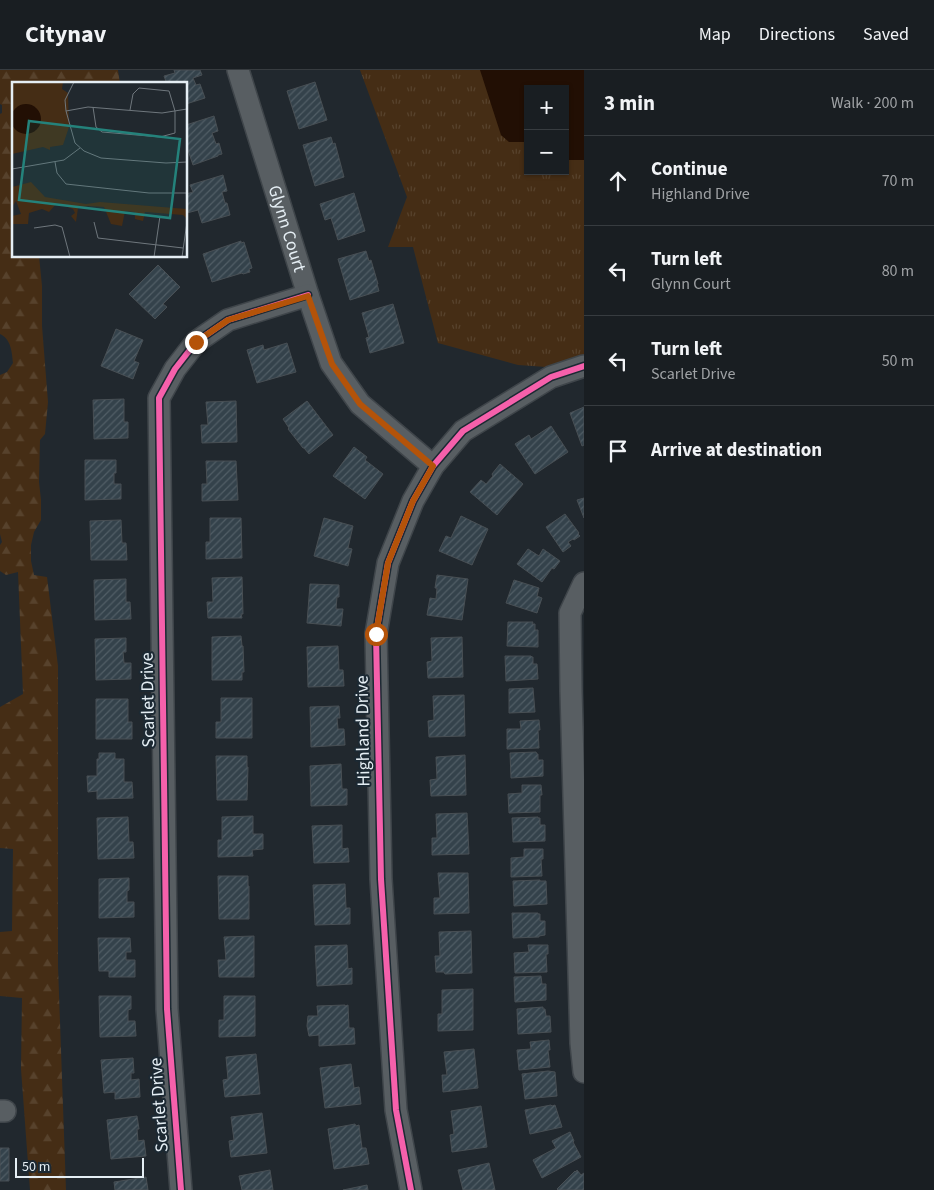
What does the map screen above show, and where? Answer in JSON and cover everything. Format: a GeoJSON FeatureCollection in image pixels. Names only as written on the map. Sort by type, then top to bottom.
{"type":"FeatureCollection","features":[{"type":"Feature","properties":{"kind":"street","name":"Glynn Court"},"geometry":{"type":"LineString","coordinates":[[238,70],[308,296],[332,364],[360,404],[433,466]]}},
{"type":"Feature","properties":{"kind":"street","name":"Scarlet Drive"},"geometry":{"type":"LineString","coordinates":[[180,1190],[166,1010],[160,398],[175,369],[196,342],[228,320],[308,296]]}},
{"type":"Feature","properties":{"kind":"street","name":"Highland Drive"},"geometry":{"type":"LineString","coordinates":[[411,1190],[396,1110],[382,898],[376,634],[388,563],[413,501],[433,466],[463,430],[551,377],[584,366]]}},
{"type":"Feature","properties":{"kind":"street"},"geometry":{"type":"LineString","coordinates":[[584,583],[570,613],[580,1044],[584,1072]]}},
{"type":"Feature","properties":{"kind":"green space"},"geometry":{"type":"Polygon","coordinates":[[[0,70],[118,70],[120,82],[12,82],[12,258],[39,258],[48,402],[45,434],[40,440],[39,482],[41,520],[34,532],[31,545],[31,561],[34,575],[47,577],[58,666],[58,966],[66,1190],[30,1190],[21,1069],[22,998],[0,996],[0,932],[12,931],[13,849],[0,848],[0,707],[23,694],[18,572],[6,575],[0,571],[0,545],[2,542],[0,534],[0,375],[7,372],[13,363],[9,342],[0,334],[0,114],[2,113],[2,105],[0,104],[0,70]]]}},
{"type":"Feature","properties":{"kind":"green space"},"geometry":{"type":"Polygon","coordinates":[[[360,70],[584,70],[584,366],[575,369],[518,365],[438,343],[413,247],[388,247],[407,197],[360,70]]]}},
{"type":"Feature","properties":{"kind":"shaded area"},"geometry":{"type":"Polygon","coordinates":[[[480,70],[584,70],[584,160],[569,160],[569,85],[524,85],[524,142],[509,142],[501,135],[480,70]]]}},
{"type":"Feature","properties":{"kind":"building"},"geometry":{"type":"Polygon","coordinates":[[[174,70],[200,70],[202,75],[193,78],[196,85],[200,84],[205,98],[188,103],[188,82],[166,82],[164,76],[175,73],[174,70]]]}},
{"type":"Feature","properties":{"kind":"building"},"geometry":{"type":"Polygon","coordinates":[[[315,82],[327,120],[299,129],[287,91],[315,82]]]}},
{"type":"Feature","properties":{"kind":"building"},"geometry":{"type":"Polygon","coordinates":[[[214,116],[218,131],[212,133],[216,144],[219,143],[222,154],[193,165],[188,150],[188,124],[214,116]]]}},
{"type":"Feature","properties":{"kind":"building"},"geometry":{"type":"Polygon","coordinates":[[[331,137],[333,144],[335,143],[344,177],[315,186],[303,145],[331,137]]]}},
{"type":"Feature","properties":{"kind":"building"},"geometry":{"type":"Polygon","coordinates":[[[223,175],[227,191],[222,192],[230,215],[202,223],[198,210],[188,213],[188,193],[193,192],[190,185],[223,175]]]}},
{"type":"Feature","properties":{"kind":"building"},"geometry":{"type":"Polygon","coordinates":[[[354,193],[365,231],[338,240],[331,218],[325,220],[320,204],[354,193]]]}},
{"type":"Feature","properties":{"kind":"building"},"geometry":{"type":"Polygon","coordinates":[[[241,241],[241,243],[244,242],[252,268],[249,269],[250,272],[212,282],[203,254],[241,241]]]}},
{"type":"Feature","properties":{"kind":"building"},"geometry":{"type":"Polygon","coordinates":[[[366,251],[369,261],[371,260],[379,291],[350,300],[338,259],[366,251]]]}},
{"type":"Feature","properties":{"kind":"building"},"geometry":{"type":"Polygon","coordinates":[[[158,265],[180,287],[163,304],[167,307],[155,319],[129,294],[158,265]]]}},
{"type":"Feature","properties":{"kind":"building"},"geometry":{"type":"Polygon","coordinates":[[[393,304],[404,343],[370,353],[366,338],[369,337],[362,313],[393,304]]]}},
{"type":"Feature","properties":{"kind":"building"},"geometry":{"type":"Polygon","coordinates":[[[116,329],[143,340],[134,361],[139,363],[133,379],[101,366],[116,329]]]}},
{"type":"Feature","properties":{"kind":"building"},"geometry":{"type":"Polygon","coordinates":[[[287,343],[296,372],[257,383],[247,350],[263,345],[264,350],[287,343]]]}},
{"type":"Feature","properties":{"kind":"building"},"geometry":{"type":"Polygon","coordinates":[[[124,399],[124,422],[128,422],[128,438],[94,439],[93,400],[124,399]]]}},
{"type":"Feature","properties":{"kind":"building"},"geometry":{"type":"Polygon","coordinates":[[[236,401],[237,442],[202,443],[201,425],[208,425],[206,402],[236,401]]]}},
{"type":"Feature","properties":{"kind":"building"},"geometry":{"type":"Polygon","coordinates":[[[307,401],[333,435],[309,454],[288,429],[283,419],[307,401]]]}},
{"type":"Feature","properties":{"kind":"building"},"geometry":{"type":"Polygon","coordinates":[[[584,407],[584,445],[582,446],[570,413],[584,407]]]}},
{"type":"Feature","properties":{"kind":"building"},"geometry":{"type":"Polygon","coordinates":[[[551,426],[568,452],[535,474],[515,444],[529,435],[531,439],[551,426]]]}},
{"type":"Feature","properties":{"kind":"building"},"geometry":{"type":"Polygon","coordinates":[[[354,447],[367,457],[365,460],[383,474],[365,499],[333,476],[354,447]]]}},
{"type":"Feature","properties":{"kind":"building"},"geometry":{"type":"Polygon","coordinates":[[[85,460],[116,460],[114,484],[121,484],[121,499],[85,500],[85,460]]]}},
{"type":"Feature","properties":{"kind":"building"},"geometry":{"type":"Polygon","coordinates":[[[206,461],[236,461],[238,500],[202,501],[202,484],[207,484],[206,461]]]}},
{"type":"Feature","properties":{"kind":"building"},"geometry":{"type":"Polygon","coordinates":[[[500,464],[523,484],[497,515],[470,492],[481,480],[486,484],[500,464]]]}},
{"type":"Feature","properties":{"kind":"building"},"geometry":{"type":"Polygon","coordinates":[[[584,498],[584,518],[577,500],[584,498]]]}},
{"type":"Feature","properties":{"kind":"building"},"geometry":{"type":"Polygon","coordinates":[[[565,514],[580,536],[568,542],[571,546],[563,552],[546,527],[565,514]]]}},
{"type":"Feature","properties":{"kind":"building"},"geometry":{"type":"Polygon","coordinates":[[[461,516],[488,529],[472,565],[439,551],[446,536],[451,538],[461,516]]]}},
{"type":"Feature","properties":{"kind":"building"},"geometry":{"type":"Polygon","coordinates":[[[210,518],[241,518],[242,558],[206,559],[206,542],[210,542],[210,518]]]}},
{"type":"Feature","properties":{"kind":"building"},"geometry":{"type":"Polygon","coordinates":[[[324,518],[353,526],[348,548],[352,549],[348,566],[314,556],[324,518]]]}},
{"type":"Feature","properties":{"kind":"building"},"geometry":{"type":"Polygon","coordinates":[[[121,520],[122,543],[126,543],[127,560],[91,560],[90,521],[121,520]]]}},
{"type":"Feature","properties":{"kind":"building"},"geometry":{"type":"Polygon","coordinates":[[[528,549],[539,556],[543,549],[560,561],[554,569],[552,568],[542,582],[517,564],[528,549]]]}},
{"type":"Feature","properties":{"kind":"building"},"geometry":{"type":"Polygon","coordinates":[[[437,575],[468,579],[462,620],[427,615],[430,598],[436,599],[437,575]]]}},
{"type":"Feature","properties":{"kind":"building"},"geometry":{"type":"Polygon","coordinates":[[[242,577],[242,618],[208,618],[207,602],[213,602],[212,578],[242,577]]]}},
{"type":"Feature","properties":{"kind":"building"},"geometry":{"type":"Polygon","coordinates":[[[126,579],[126,602],[130,602],[131,619],[95,620],[94,580],[126,579]]]}},
{"type":"Feature","properties":{"kind":"building"},"geometry":{"type":"Polygon","coordinates":[[[514,580],[539,588],[537,596],[542,598],[537,613],[506,603],[514,580]]]}},
{"type":"Feature","properties":{"kind":"building"},"geometry":{"type":"Polygon","coordinates":[[[310,584],[339,585],[336,609],[343,609],[341,626],[307,623],[310,584]]]}},
{"type":"Feature","properties":{"kind":"building"},"geometry":{"type":"Polygon","coordinates":[[[508,622],[533,622],[535,630],[538,630],[538,647],[507,646],[508,622]]]}},
{"type":"Feature","properties":{"kind":"building"},"geometry":{"type":"Polygon","coordinates":[[[241,636],[244,672],[242,672],[242,680],[212,680],[212,637],[241,636]]]}},
{"type":"Feature","properties":{"kind":"building"},"geometry":{"type":"Polygon","coordinates":[[[462,637],[463,677],[428,678],[427,662],[432,661],[431,638],[462,637]]]}},
{"type":"Feature","properties":{"kind":"building"},"geometry":{"type":"Polygon","coordinates":[[[126,638],[126,652],[123,652],[124,663],[131,663],[131,679],[96,680],[95,639],[126,638]]]}},
{"type":"Feature","properties":{"kind":"building"},"geometry":{"type":"Polygon","coordinates":[[[338,646],[339,670],[343,670],[344,686],[308,687],[307,647],[338,646]]]}},
{"type":"Feature","properties":{"kind":"building"},"geometry":{"type":"Polygon","coordinates":[[[505,656],[533,657],[533,664],[537,664],[538,679],[506,681],[505,656]]]}},
{"type":"Feature","properties":{"kind":"building"},"geometry":{"type":"Polygon","coordinates":[[[533,688],[535,712],[509,713],[509,689],[533,688]]]}},
{"type":"Feature","properties":{"kind":"building"},"geometry":{"type":"Polygon","coordinates":[[[464,695],[465,736],[429,737],[428,721],[434,720],[433,696],[464,695]]]}},
{"type":"Feature","properties":{"kind":"building"},"geometry":{"type":"Polygon","coordinates":[[[221,698],[252,698],[252,738],[216,738],[216,722],[221,722],[221,698]]]}},
{"type":"Feature","properties":{"kind":"building"},"geometry":{"type":"Polygon","coordinates":[[[96,699],[128,699],[128,722],[132,722],[132,739],[96,739],[96,699]]]}},
{"type":"Feature","properties":{"kind":"building"},"geometry":{"type":"Polygon","coordinates":[[[339,706],[340,718],[337,718],[338,729],[344,729],[345,745],[311,747],[310,707],[339,706]]]}},
{"type":"Feature","properties":{"kind":"building"},"geometry":{"type":"Polygon","coordinates":[[[539,720],[539,748],[507,749],[507,729],[521,729],[520,721],[539,720]]]}},
{"type":"Feature","properties":{"kind":"building"},"geometry":{"type":"Polygon","coordinates":[[[536,752],[538,760],[543,760],[543,776],[511,778],[510,753],[536,752]]]}},
{"type":"Feature","properties":{"kind":"building"},"geometry":{"type":"Polygon","coordinates":[[[99,753],[115,753],[115,759],[124,759],[124,782],[132,782],[133,798],[97,799],[97,791],[88,792],[87,776],[97,776],[99,753]]]}},
{"type":"Feature","properties":{"kind":"building"},"geometry":{"type":"Polygon","coordinates":[[[465,755],[466,795],[431,796],[430,780],[437,779],[436,757],[465,755]]]}},
{"type":"Feature","properties":{"kind":"building"},"geometry":{"type":"Polygon","coordinates":[[[216,756],[247,756],[247,800],[217,800],[216,756]]]}},
{"type":"Feature","properties":{"kind":"building"},"geometry":{"type":"Polygon","coordinates":[[[341,764],[342,789],[347,789],[347,805],[311,806],[310,766],[341,764]]]}},
{"type":"Feature","properties":{"kind":"building"},"geometry":{"type":"Polygon","coordinates":[[[522,785],[541,785],[540,812],[509,813],[508,794],[522,793],[522,785]]]}},
{"type":"Feature","properties":{"kind":"building"},"geometry":{"type":"Polygon","coordinates":[[[467,813],[469,854],[432,855],[432,838],[437,838],[436,814],[467,813]]]}},
{"type":"Feature","properties":{"kind":"building"},"geometry":{"type":"Polygon","coordinates":[[[253,816],[253,834],[263,834],[263,849],[252,850],[253,856],[218,857],[218,840],[222,840],[222,817],[253,816]]]}},
{"type":"Feature","properties":{"kind":"building"},"geometry":{"type":"Polygon","coordinates":[[[128,817],[129,842],[133,842],[134,858],[98,859],[97,818],[128,817]]]}},
{"type":"Feature","properties":{"kind":"building"},"geometry":{"type":"Polygon","coordinates":[[[512,818],[540,818],[540,825],[545,825],[545,841],[513,842],[512,818]]]}},
{"type":"Feature","properties":{"kind":"building"},"geometry":{"type":"Polygon","coordinates":[[[342,825],[342,849],[348,848],[349,862],[314,863],[312,826],[342,825]]]}},
{"type":"Feature","properties":{"kind":"building"},"geometry":{"type":"Polygon","coordinates":[[[524,849],[543,849],[543,859],[541,859],[542,876],[511,877],[511,858],[524,857],[524,849]]]}},
{"type":"Feature","properties":{"kind":"building"},"geometry":{"type":"Polygon","coordinates":[[[438,873],[468,873],[469,913],[434,914],[434,898],[440,898],[438,873]]]}},
{"type":"Feature","properties":{"kind":"building"},"geometry":{"type":"Polygon","coordinates":[[[218,876],[248,876],[249,919],[219,919],[218,876]]]}},
{"type":"Feature","properties":{"kind":"building"},"geometry":{"type":"Polygon","coordinates":[[[129,878],[127,902],[134,902],[134,917],[99,918],[99,879],[129,878]]]}},
{"type":"Feature","properties":{"kind":"building"},"geometry":{"type":"Polygon","coordinates":[[[513,881],[546,881],[547,904],[514,906],[513,881]]]}},
{"type":"Feature","properties":{"kind":"building"},"geometry":{"type":"Polygon","coordinates":[[[345,884],[346,908],[350,908],[350,924],[315,925],[313,885],[345,884]]]}},
{"type":"Feature","properties":{"kind":"building"},"geometry":{"type":"Polygon","coordinates":[[[512,913],[540,914],[540,921],[545,921],[545,935],[513,938],[512,913]]]}},
{"type":"Feature","properties":{"kind":"building"},"geometry":{"type":"Polygon","coordinates":[[[471,931],[472,973],[445,974],[444,972],[436,972],[435,956],[440,956],[439,932],[471,931]]]}},
{"type":"Feature","properties":{"kind":"building"},"geometry":{"type":"Polygon","coordinates":[[[254,936],[254,977],[219,977],[218,960],[226,960],[224,937],[254,936]]]}},
{"type":"Feature","properties":{"kind":"building"},"geometry":{"type":"Polygon","coordinates":[[[98,938],[130,938],[131,952],[126,952],[126,960],[135,960],[135,977],[109,977],[109,971],[99,971],[98,938]]]}},
{"type":"Feature","properties":{"kind":"building"},"geometry":{"type":"Polygon","coordinates":[[[347,945],[348,969],[352,968],[352,984],[317,986],[315,946],[347,945]]]}},
{"type":"Feature","properties":{"kind":"building"},"geometry":{"type":"Polygon","coordinates":[[[528,945],[548,945],[548,954],[546,954],[547,972],[515,973],[514,953],[529,952],[528,945]]]}},
{"type":"Feature","properties":{"kind":"building"},"geometry":{"type":"Polygon","coordinates":[[[541,976],[542,984],[546,984],[546,1000],[515,1002],[514,977],[541,976]]]}},
{"type":"Feature","properties":{"kind":"building"},"geometry":{"type":"Polygon","coordinates":[[[473,989],[473,1030],[438,1031],[438,1014],[442,1014],[442,990],[473,989]]]}},
{"type":"Feature","properties":{"kind":"building"},"geometry":{"type":"Polygon","coordinates":[[[99,996],[131,996],[131,1009],[128,1010],[128,1021],[135,1021],[136,1036],[100,1037],[99,996]]]}},
{"type":"Feature","properties":{"kind":"building"},"geometry":{"type":"Polygon","coordinates":[[[224,996],[255,996],[255,1036],[219,1037],[219,1020],[224,1020],[224,996]]]}},
{"type":"Feature","properties":{"kind":"building"},"geometry":{"type":"Polygon","coordinates":[[[348,1005],[349,1028],[354,1028],[355,1044],[319,1046],[319,1035],[309,1036],[308,1016],[318,1016],[317,1006],[348,1005]]]}},
{"type":"Feature","properties":{"kind":"building"},"geometry":{"type":"Polygon","coordinates":[[[543,1007],[546,1016],[550,1016],[551,1032],[518,1034],[517,1009],[543,1007]]]}},
{"type":"Feature","properties":{"kind":"building"},"geometry":{"type":"Polygon","coordinates":[[[549,1040],[550,1067],[519,1070],[517,1050],[531,1049],[530,1042],[549,1040]]]}},
{"type":"Feature","properties":{"kind":"building"},"geometry":{"type":"Polygon","coordinates":[[[474,1049],[478,1088],[443,1092],[442,1075],[447,1075],[444,1052],[474,1049]]]}},
{"type":"Feature","properties":{"kind":"building"},"geometry":{"type":"Polygon","coordinates":[[[256,1054],[260,1094],[225,1097],[223,1080],[228,1079],[226,1057],[256,1054]]]}},
{"type":"Feature","properties":{"kind":"building"},"geometry":{"type":"Polygon","coordinates":[[[133,1058],[134,1073],[131,1073],[131,1080],[139,1079],[140,1097],[115,1099],[115,1092],[104,1093],[101,1060],[133,1058]]]}},
{"type":"Feature","properties":{"kind":"building"},"geometry":{"type":"Polygon","coordinates":[[[351,1064],[354,1088],[359,1087],[361,1104],[325,1108],[320,1068],[351,1064]]]}},
{"type":"Feature","properties":{"kind":"building"},"geometry":{"type":"Polygon","coordinates":[[[555,1072],[557,1096],[525,1099],[522,1074],[555,1072]]]}},
{"type":"Feature","properties":{"kind":"building"},"geometry":{"type":"Polygon","coordinates":[[[555,1105],[562,1127],[530,1134],[525,1110],[555,1105]]]}},
{"type":"Feature","properties":{"kind":"building"},"geometry":{"type":"Polygon","coordinates":[[[481,1106],[487,1147],[452,1152],[450,1135],[454,1134],[451,1111],[481,1106]]]}},
{"type":"Feature","properties":{"kind":"building"},"geometry":{"type":"Polygon","coordinates":[[[262,1113],[267,1153],[231,1157],[229,1141],[234,1140],[231,1117],[262,1113]]]}},
{"type":"Feature","properties":{"kind":"building"},"geometry":{"type":"Polygon","coordinates":[[[137,1116],[138,1141],[144,1140],[146,1156],[111,1159],[107,1120],[137,1116]]]}},
{"type":"Feature","properties":{"kind":"building"},"geometry":{"type":"Polygon","coordinates":[[[355,1124],[356,1126],[359,1125],[362,1148],[366,1148],[369,1164],[334,1169],[328,1129],[355,1124]]]}},
{"type":"Feature","properties":{"kind":"building"},"geometry":{"type":"Polygon","coordinates":[[[570,1132],[581,1157],[542,1178],[533,1160],[556,1148],[552,1141],[570,1132]]]}},
{"type":"Feature","properties":{"kind":"building"},"geometry":{"type":"Polygon","coordinates":[[[0,1148],[9,1148],[9,1181],[0,1181],[0,1148]]]}},
{"type":"Feature","properties":{"kind":"building"},"geometry":{"type":"Polygon","coordinates":[[[489,1163],[495,1190],[463,1190],[458,1170],[489,1163]]]}},
{"type":"Feature","properties":{"kind":"building"},"geometry":{"type":"Polygon","coordinates":[[[270,1170],[273,1190],[242,1190],[239,1176],[270,1170]]]}},
{"type":"Feature","properties":{"kind":"building"},"geometry":{"type":"Polygon","coordinates":[[[577,1170],[581,1175],[584,1173],[584,1190],[557,1189],[576,1172],[577,1170]]]}},
{"type":"Feature","properties":{"kind":"building"},"geometry":{"type":"Polygon","coordinates":[[[146,1177],[148,1190],[115,1190],[114,1182],[146,1177]]]}},
{"type":"Feature","properties":{"kind":"building"},"geometry":{"type":"Polygon","coordinates":[[[367,1185],[368,1190],[343,1190],[367,1185]]]}},
{"type":"Feature","properties":{"kind":"cycle path"},"geometry":{"type":"LineString","coordinates":[[181,1190],[167,1009],[159,398],[175,369],[196,342],[228,320],[308,295]]}},
{"type":"Feature","properties":{"kind":"cycle path"},"geometry":{"type":"LineString","coordinates":[[411,1190],[396,1110],[381,879],[376,634],[388,563],[413,501],[433,466],[463,431],[551,377],[584,366]]}},
{"type":"Feature","properties":{"kind":"route"},"geometry":{"type":"LineString","coordinates":[[196,342],[228,320],[308,296],[332,364],[360,404],[433,466],[413,501],[388,563],[376,634]]}}]}
